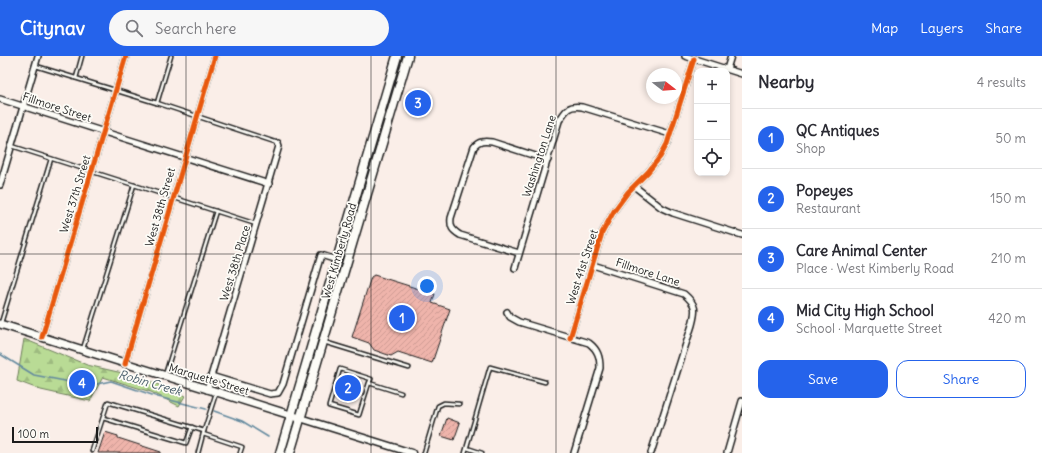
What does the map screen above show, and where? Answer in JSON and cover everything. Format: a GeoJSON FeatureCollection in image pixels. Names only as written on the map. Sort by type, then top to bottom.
{"type":"FeatureCollection","features":[{"type":"Feature","properties":{"kind":"main road","name":"West Kimberly Road"},"geometry":{"type":"LineString","coordinates":[[280,453],[396,56]]}},
{"type":"Feature","properties":{"kind":"main road","name":"West Kimberly Road"},"geometry":{"type":"LineString","coordinates":[[290,453],[408,56]]}},
{"type":"Feature","properties":{"kind":"main road","name":"Marquette Street"},"geometry":{"type":"LineString","coordinates":[[0,324],[216,393],[300,418]]}},
{"type":"Feature","properties":{"kind":"street"},"geometry":{"type":"LineString","coordinates":[[0,185],[38,56]]}},
{"type":"Feature","properties":{"kind":"street","name":"West 37th Street"},"geometry":{"type":"LineString","coordinates":[[42,337],[126,56]]}},
{"type":"Feature","properties":{"kind":"street","name":"West 38th Street"},"geometry":{"type":"LineString","coordinates":[[125,364],[215,56]]}},
{"type":"Feature","properties":{"kind":"street"},"geometry":{"type":"LineString","coordinates":[[685,56],[723,68]]}},
{"type":"Feature","properties":{"kind":"street"},"geometry":{"type":"LineString","coordinates":[[726,68],[731,56]]}},
{"type":"Feature","properties":{"kind":"street","name":"West 41st Street"},"geometry":{"type":"LineString","coordinates":[[570,338],[602,233],[614,211],[660,157],[667,144],[694,59]]}},
{"type":"Feature","properties":{"kind":"street"},"geometry":{"type":"LineString","coordinates":[[730,70],[742,74]]}},
{"type":"Feature","properties":{"kind":"street","name":"Fillmore Street"},"geometry":{"type":"LineString","coordinates":[[0,99],[269,184]]}},
{"type":"Feature","properties":{"kind":"street","name":"Washington Lane"},"geometry":{"type":"LineString","coordinates":[[515,268],[559,121],[566,109],[574,106],[582,107],[670,134]]}},
{"type":"Feature","properties":{"kind":"street"},"geometry":{"type":"LineString","coordinates":[[519,253],[460,235],[453,231],[450,225],[451,218],[474,147],[478,143],[486,141],[492,142],[548,160]]}},
{"type":"Feature","properties":{"kind":"street","name":"West 38th Place"},"geometry":{"type":"LineString","coordinates":[[207,390],[269,184],[279,146],[278,143]]}},
{"type":"Feature","properties":{"kind":"street"},"geometry":{"type":"LineString","coordinates":[[634,186],[648,198],[668,211],[742,236]]}},
{"type":"Feature","properties":{"kind":"street","name":"West Kimberly Road"},"geometry":{"type":"LineString","coordinates":[[278,393],[283,384],[321,255],[337,260]]}},
{"type":"Feature","properties":{"kind":"street","name":"Fillmore Lane"},"geometry":{"type":"LineString","coordinates":[[593,265],[684,294],[690,300],[695,312],[652,453]]}},
{"type":"Feature","properties":{"kind":"street"},"geometry":{"type":"LineString","coordinates":[[507,312],[510,317],[519,322],[589,343],[596,348],[600,360],[600,368],[574,453]]}},
{"type":"Feature","properties":{"kind":"street","name":"Marquette Street"},"geometry":{"type":"LineString","coordinates":[[211,376],[270,394],[278,393]]}},
{"type":"Feature","properties":{"kind":"street"},"geometry":{"type":"LineString","coordinates":[[727,453],[742,401]]}},
{"type":"Feature","properties":{"kind":"street","name":"Marquette Street"},"geometry":{"type":"LineString","coordinates":[[300,418],[393,450],[410,453]]}},
{"type":"Feature","properties":{"kind":"lane"},"geometry":{"type":"LineString","coordinates":[[76,78],[82,56]]}},
{"type":"Feature","properties":{"kind":"lane"},"geometry":{"type":"LineString","coordinates":[[157,103],[171,56]]}},
{"type":"Feature","properties":{"kind":"lane"},"geometry":{"type":"LineString","coordinates":[[35,66],[116,90],[278,143]]}},
{"type":"Feature","properties":{"kind":"lane"},"geometry":{"type":"LineString","coordinates":[[12,146],[257,224]]}},
{"type":"Feature","properties":{"kind":"lane"},"geometry":{"type":"LineString","coordinates":[[0,324],[51,159]]}},
{"type":"Feature","properties":{"kind":"lane"},"geometry":{"type":"LineString","coordinates":[[82,350],[134,185]]}},
{"type":"Feature","properties":{"kind":"lane"},"geometry":{"type":"LineString","coordinates":[[164,376],[216,211]]}},
{"type":"Feature","properties":{"kind":"lane"},"geometry":{"type":"LineString","coordinates":[[324,342],[409,368]]}},
{"type":"Feature","properties":{"kind":"lane"},"geometry":{"type":"LineString","coordinates":[[465,453],[490,367],[545,382]]}},
{"type":"Feature","properties":{"kind":"lane"},"geometry":{"type":"LineString","coordinates":[[340,369],[371,378],[369,383],[359,415],[329,406],[340,369]]}},
{"type":"Feature","properties":{"kind":"lane"},"geometry":{"type":"LineString","coordinates":[[369,383],[401,393]]}},
{"type":"Feature","properties":{"kind":"lane"},"geometry":{"type":"LineString","coordinates":[[198,453],[216,393]]}},
{"type":"Feature","properties":{"kind":"lane"},"geometry":{"type":"LineString","coordinates":[[92,451],[108,402],[204,431]]}},
{"type":"Feature","properties":{"kind":"lane"},"geometry":{"type":"LineString","coordinates":[[424,453],[438,406],[444,403],[459,404]]}},
{"type":"Feature","properties":{"kind":"lane"},"geometry":{"type":"LineString","coordinates":[[103,418],[186,443],[192,427]]}},
{"type":"Feature","properties":{"kind":"lane"},"geometry":{"type":"LineString","coordinates":[[203,434],[242,447],[240,453]]}},
{"type":"Feature","properties":{"kind":"lane"},"geometry":{"type":"LineString","coordinates":[[467,448],[482,453]]}},
{"type":"Feature","properties":{"kind":"green space"},"geometry":{"type":"Polygon","coordinates":[[[24,339],[87,365],[140,377],[185,396],[179,406],[151,392],[103,377],[90,401],[41,390],[17,381],[24,339]]]}},
{"type":"Feature","properties":{"kind":"building"},"geometry":{"type":"Polygon","coordinates":[[[415,90],[427,94],[421,114],[409,112],[415,90]]]}},
{"type":"Feature","properties":{"kind":"building"},"geometry":{"type":"Polygon","coordinates":[[[374,275],[435,294],[432,303],[450,309],[432,363],[398,352],[391,356],[374,350],[369,343],[352,337],[371,277],[374,275]]]}},
{"type":"Feature","properties":{"kind":"building"},"geometry":{"type":"Polygon","coordinates":[[[345,379],[355,382],[351,396],[349,395],[346,404],[339,401],[345,379]]]}},
{"type":"Feature","properties":{"kind":"building"},"geometry":{"type":"Polygon","coordinates":[[[447,418],[460,423],[454,440],[441,436],[447,418]]]}},
{"type":"Feature","properties":{"kind":"building"},"geometry":{"type":"Polygon","coordinates":[[[105,432],[118,436],[118,438],[161,453],[98,453],[105,432]]]}},
{"type":"Feature","properties":{"kind":"waterway","name":"Robin Creek"},"geometry":{"type":"LineString","coordinates":[[0,354],[34,375],[92,385],[111,381],[158,397],[206,409]]}},
{"type":"Feature","properties":{"kind":"waterway","name":"Robin Creek"},"geometry":{"type":"LineString","coordinates":[[214,411],[242,421],[268,437]]}},
{"type":"Feature","properties":{"kind":"cycle path"},"geometry":{"type":"LineString","coordinates":[[42,337],[126,56]]}},
{"type":"Feature","properties":{"kind":"cycle path"},"geometry":{"type":"LineString","coordinates":[[125,364],[215,56]]}},
{"type":"Feature","properties":{"kind":"cycle path"},"geometry":{"type":"LineString","coordinates":[[570,338],[602,233],[614,211],[628,192],[648,172],[660,157],[667,144],[694,59]]}},
{"type":"Feature","properties":{"kind":"place","name":"Care Animal Center"},"geometry":{"type":"Point","coordinates":[418,103]}},
{"type":"Feature","properties":{"kind":"place","name":"QC Antiques"},"geometry":{"type":"Point","coordinates":[402,318]}},
{"type":"Feature","properties":{"kind":"place","name":"Mid City High School"},"geometry":{"type":"Point","coordinates":[82,383]}},
{"type":"Feature","properties":{"kind":"place","name":"Popeyes"},"geometry":{"type":"Point","coordinates":[348,388]}}]}
